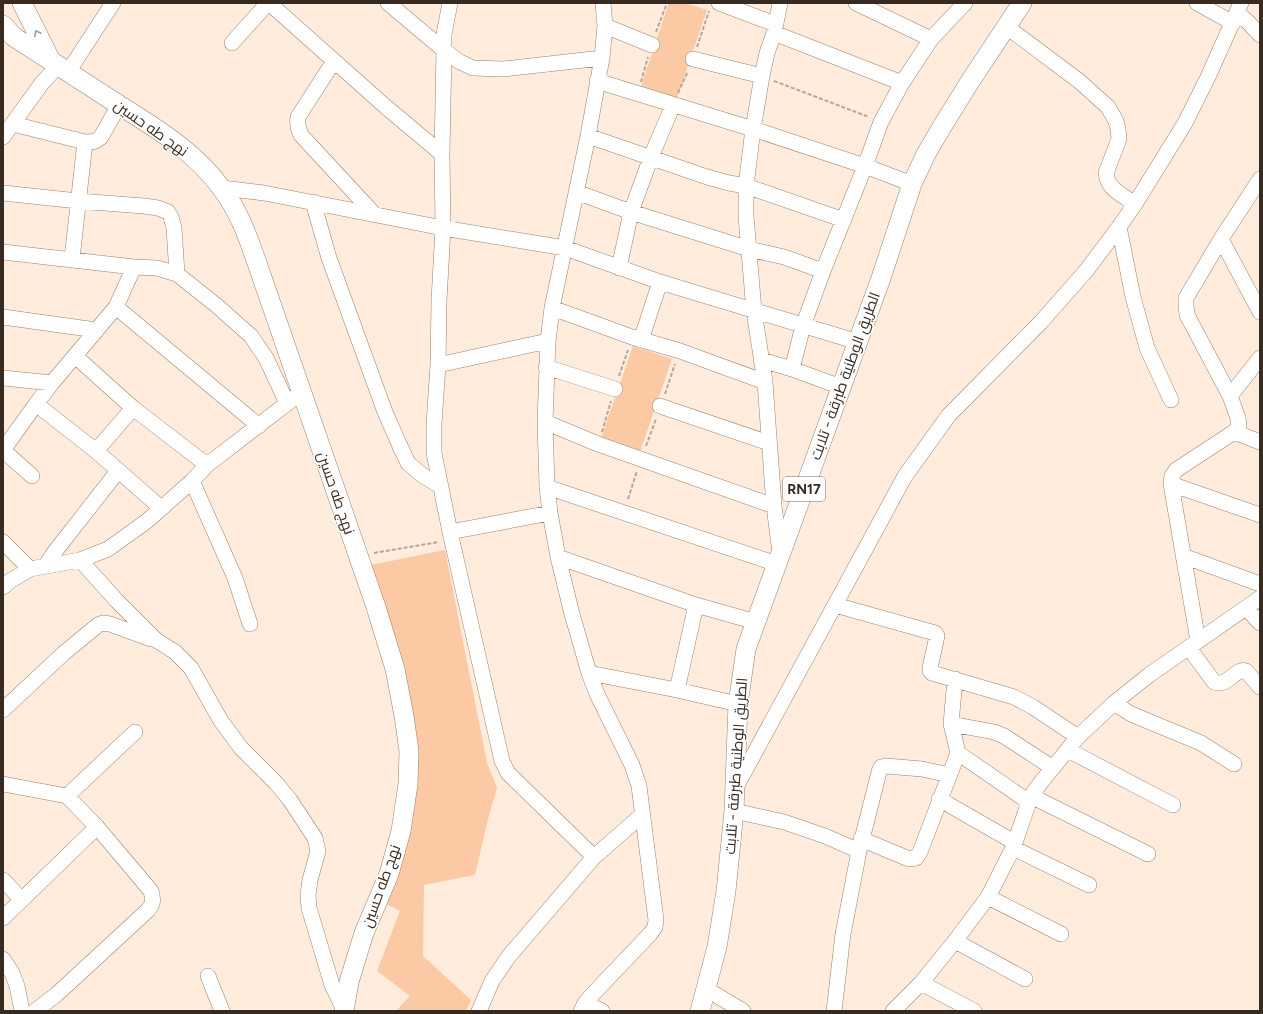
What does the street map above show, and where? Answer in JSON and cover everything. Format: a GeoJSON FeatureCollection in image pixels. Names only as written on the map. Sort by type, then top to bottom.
{"type":"FeatureCollection","features":[{"type":"Feature","properties":{"kind":"main road"},"geometry":{"type":"LineString","coordinates":[[3,20],[16,13],[21,3]]}},
{"type":"Feature","properties":{"kind":"main road"},"geometry":{"type":"LineString","coordinates":[[21,3],[59,67]]}},
{"type":"Feature","properties":{"kind":"main road","name":"الطريق الوطنية طبرقة - تلابت"},"geometry":{"type":"LineString","coordinates":[[700,1011],[717,946],[726,890],[734,811],[738,704],[746,649],[881,278],[912,184],[926,154],[943,125],[1022,3]]}},
{"type":"Feature","properties":{"kind":"main road","name":"نهج طه حسين"},"geometry":{"type":"LineString","coordinates":[[3,25],[14,37],[172,140],[206,169],[222,188],[244,227],[294,397],[358,556],[376,607],[395,669],[404,716],[409,751],[408,784],[401,831],[389,874],[364,932],[349,982],[344,1010]]}},
{"type":"Feature","properties":{"kind":"street"},"geometry":{"type":"LineString","coordinates":[[3,138],[42,83],[59,67],[113,3]]}},
{"type":"Feature","properties":{"kind":"street"},"geometry":{"type":"LineString","coordinates":[[232,43],[269,3],[386,107],[442,154]]}},
{"type":"Feature","properties":{"kind":"street"},"geometry":{"type":"LineString","coordinates":[[388,3],[458,61],[473,68],[503,69],[602,58]]}},
{"type":"Feature","properties":{"kind":"street"},"geometry":{"type":"LineString","coordinates":[[450,3],[444,34],[442,154],[443,228],[434,453],[451,536],[502,761],[508,773],[594,857]]}},
{"type":"Feature","properties":{"kind":"street"},"geometry":{"type":"LineString","coordinates":[[583,1007],[655,928],[656,920],[639,786],[632,765],[597,694],[589,673],[558,557],[547,487],[545,422],[548,341],[552,308],[588,136],[602,58],[605,26],[603,3]]}},
{"type":"Feature","properties":{"kind":"street"},"geometry":{"type":"LineString","coordinates":[[719,3],[902,83]]}},
{"type":"Feature","properties":{"kind":"street"},"geometry":{"type":"LineString","coordinates":[[547,487],[623,512],[779,559],[765,382],[754,311],[746,216],[746,186],[753,129],[762,76],[780,3]]}},
{"type":"Feature","properties":{"kind":"street"},"geometry":{"type":"LineString","coordinates":[[856,3],[931,39]]}},
{"type":"Feature","properties":{"kind":"street"},"geometry":{"type":"LineString","coordinates":[[792,369],[803,326],[881,122],[902,83],[931,39],[965,3]]}},
{"type":"Feature","properties":{"kind":"street"},"geometry":{"type":"LineString","coordinates":[[1197,3],[1237,13],[1260,35]]}},
{"type":"Feature","properties":{"kind":"street"},"geometry":{"type":"LineString","coordinates":[[734,791],[905,476],[949,415],[1041,322],[1086,271],[1119,227],[1135,204],[1184,123],[1208,78],[1237,13]]}},
{"type":"Feature","properties":{"kind":"street"},"geometry":{"type":"LineString","coordinates":[[605,26],[652,45]]}},
{"type":"Feature","properties":{"kind":"street"},"geometry":{"type":"LineString","coordinates":[[1007,27],[1079,81],[1108,107],[1116,121],[1119,139],[1106,173],[1107,179],[1113,188],[1135,204]]}},
{"type":"Feature","properties":{"kind":"street"},"geometry":{"type":"LineString","coordinates":[[693,59],[762,76]]}},
{"type":"Feature","properties":{"kind":"street"},"geometry":{"type":"LineString","coordinates":[[334,61],[298,117],[297,123],[301,135],[375,215]]}},
{"type":"Feature","properties":{"kind":"street"},"geometry":{"type":"LineString","coordinates":[[597,81],[753,129],[865,166],[912,184]]}},
{"type":"Feature","properties":{"kind":"street"},"geometry":{"type":"LineString","coordinates":[[13,124],[85,142],[97,141],[101,138],[119,105]]}},
{"type":"Feature","properties":{"kind":"street"},"geometry":{"type":"LineString","coordinates":[[619,268],[631,212],[651,157],[673,105]]}},
{"type":"Feature","properties":{"kind":"street"},"geometry":{"type":"LineString","coordinates":[[588,136],[707,177],[746,186],[844,220]]}},
{"type":"Feature","properties":{"kind":"street"},"geometry":{"type":"LineString","coordinates":[[72,259],[85,142]]}},
{"type":"Feature","properties":{"kind":"street"},"geometry":{"type":"LineString","coordinates":[[1260,179],[1221,239],[1186,298],[1187,315],[1230,396],[1238,418],[1239,426],[1234,432],[1176,470],[1172,476],[1171,484],[1183,556],[1193,644],[1214,682],[1218,684],[1224,682],[1243,670],[1246,671],[1260,687]]}},
{"type":"Feature","properties":{"kind":"street"},"geometry":{"type":"LineString","coordinates":[[222,188],[264,193],[443,228],[565,248],[660,282],[858,342]]}},
{"type":"Feature","properties":{"kind":"street"},"geometry":{"type":"LineString","coordinates":[[576,192],[631,212],[749,249],[784,257],[823,271]]}},
{"type":"Feature","properties":{"kind":"street"},"geometry":{"type":"LineString","coordinates":[[3,193],[144,206],[158,208],[168,212],[174,228],[176,274]]}},
{"type":"Feature","properties":{"kind":"street"},"geometry":{"type":"LineString","coordinates":[[313,202],[329,258],[385,412],[400,446],[408,463],[422,475],[440,486]]}},
{"type":"Feature","properties":{"kind":"street"},"geometry":{"type":"LineString","coordinates":[[1119,227],[1133,297],[1147,348],[1171,400]]}},
{"type":"Feature","properties":{"kind":"street"},"geometry":{"type":"LineString","coordinates":[[1221,239],[1260,312]]}},
{"type":"Feature","properties":{"kind":"street"},"geometry":{"type":"LineString","coordinates":[[3,252],[134,267],[157,268],[176,274],[216,305],[251,336],[294,397],[259,426],[207,465],[192,481],[147,522],[108,549],[80,560],[30,569],[3,587]]}},
{"type":"Feature","properties":{"kind":"street"},"geometry":{"type":"LineString","coordinates":[[32,476],[3,450],[52,383],[116,306],[134,267]]}},
{"type":"Feature","properties":{"kind":"street"},"geometry":{"type":"LineString","coordinates":[[641,340],[660,282]]}},
{"type":"Feature","properties":{"kind":"street"},"geometry":{"type":"LineString","coordinates":[[116,306],[259,426]]}},
{"type":"Feature","properties":{"kind":"street"},"geometry":{"type":"LineString","coordinates":[[552,308],[765,382]]}},
{"type":"Feature","properties":{"kind":"street"},"geometry":{"type":"LineString","coordinates":[[3,317],[96,330]]}},
{"type":"Feature","properties":{"kind":"street"},"geometry":{"type":"LineString","coordinates":[[438,365],[548,341]]}},
{"type":"Feature","properties":{"kind":"street"},"geometry":{"type":"LineString","coordinates":[[76,356],[134,408],[207,465]]}},
{"type":"Feature","properties":{"kind":"street"},"geometry":{"type":"LineString","coordinates":[[1230,396],[1260,358]]}},
{"type":"Feature","properties":{"kind":"street"},"geometry":{"type":"LineString","coordinates":[[761,360],[792,369],[841,387]]}},
{"type":"Feature","properties":{"kind":"street"},"geometry":{"type":"LineString","coordinates":[[546,367],[615,389]]}},
{"type":"Feature","properties":{"kind":"street"},"geometry":{"type":"LineString","coordinates":[[3,378],[52,383]]}},
{"type":"Feature","properties":{"kind":"street"},"geometry":{"type":"LineString","coordinates":[[36,404],[162,508]]}},
{"type":"Feature","properties":{"kind":"street"},"geometry":{"type":"LineString","coordinates":[[660,406],[769,444]]}},
{"type":"Feature","properties":{"kind":"street"},"geometry":{"type":"LineString","coordinates":[[96,452],[134,408]]}},
{"type":"Feature","properties":{"kind":"street"},"geometry":{"type":"LineString","coordinates":[[545,422],[598,444],[774,506]]}},
{"type":"Feature","properties":{"kind":"street"},"geometry":{"type":"LineString","coordinates":[[1234,432],[1260,442]]}},
{"type":"Feature","properties":{"kind":"street"},"geometry":{"type":"LineString","coordinates":[[46,565],[118,471]]}},
{"type":"Feature","properties":{"kind":"street"},"geometry":{"type":"LineString","coordinates":[[192,481],[235,578],[250,624]]}},
{"type":"Feature","properties":{"kind":"street"},"geometry":{"type":"LineString","coordinates":[[1171,484],[1260,515]]}},
{"type":"Feature","properties":{"kind":"street"},"geometry":{"type":"LineString","coordinates":[[451,536],[550,513]]}},
{"type":"Feature","properties":{"kind":"street"},"geometry":{"type":"LineString","coordinates":[[3,542],[30,569]]}},
{"type":"Feature","properties":{"kind":"street"},"geometry":{"type":"LineString","coordinates":[[1183,556],[1260,584]]}},
{"type":"Feature","properties":{"kind":"street"},"geometry":{"type":"LineString","coordinates":[[558,557],[696,605],[756,622]]}},
{"type":"Feature","properties":{"kind":"street"},"geometry":{"type":"LineString","coordinates":[[80,560],[117,601],[156,640],[175,652],[191,668],[221,721],[241,748],[276,783],[290,800],[315,838],[318,851],[310,880],[308,895],[309,908],[332,985],[344,1010]]}},
{"type":"Feature","properties":{"kind":"street"},"geometry":{"type":"LineString","coordinates":[[893,1011],[921,983],[988,897],[1014,845],[1030,799],[1052,768],[1078,737],[1114,703],[1149,676],[1260,598]]}},
{"type":"Feature","properties":{"kind":"street"},"geometry":{"type":"LineString","coordinates":[[677,690],[696,605]]}},
{"type":"Feature","properties":{"kind":"street"},"geometry":{"type":"LineString","coordinates":[[835,605],[935,633],[937,636],[930,671],[932,673],[1014,697],[1033,707],[1078,737]]}},
{"type":"Feature","properties":{"kind":"street"},"geometry":{"type":"LineString","coordinates":[[1246,608],[1260,623]]}},
{"type":"Feature","properties":{"kind":"street"},"geometry":{"type":"LineString","coordinates":[[3,710],[64,653],[98,625],[103,623],[110,624],[156,640]]}},
{"type":"Feature","properties":{"kind":"street"},"geometry":{"type":"LineString","coordinates":[[589,673],[677,690],[738,704]]}},
{"type":"Feature","properties":{"kind":"street"},"geometry":{"type":"LineString","coordinates":[[734,811],[784,822],[825,836],[909,859],[916,858],[920,852],[939,799],[958,753],[951,724],[955,679]]}},
{"type":"Feature","properties":{"kind":"street"},"geometry":{"type":"LineString","coordinates":[[1114,703],[1131,714],[1201,743],[1234,764]]}},
{"type":"Feature","properties":{"kind":"street"},"geometry":{"type":"LineString","coordinates":[[951,724],[999,734],[1052,768]]}},
{"type":"Feature","properties":{"kind":"street"},"geometry":{"type":"LineString","coordinates":[[67,796],[135,732]]}},
{"type":"Feature","properties":{"kind":"street"},"geometry":{"type":"LineString","coordinates":[[1068,750],[1173,805]]}},
{"type":"Feature","properties":{"kind":"street"},"geometry":{"type":"LineString","coordinates":[[958,753],[1030,799],[1148,854]]}},
{"type":"Feature","properties":{"kind":"street"},"geometry":{"type":"LineString","coordinates":[[834,1011],[843,934],[860,845],[881,767],[886,766],[922,769],[949,776]]}},
{"type":"Feature","properties":{"kind":"street"},"geometry":{"type":"LineString","coordinates":[[3,784],[67,796],[97,826],[151,891],[154,900],[152,906],[62,989],[35,1011]]}},
{"type":"Feature","properties":{"kind":"street"},"geometry":{"type":"LineString","coordinates":[[939,799],[1014,845],[1089,885]]}},
{"type":"Feature","properties":{"kind":"street"},"geometry":{"type":"LineString","coordinates":[[479,1011],[492,981],[508,956],[594,857],[642,815]]}},
{"type":"Feature","properties":{"kind":"street"},"geometry":{"type":"LineString","coordinates":[[3,918],[97,826]]}},
{"type":"Feature","properties":{"kind":"street"},"geometry":{"type":"LineString","coordinates":[[3,880],[22,900]]}},
{"type":"Feature","properties":{"kind":"street"},"geometry":{"type":"LineString","coordinates":[[988,897],[1061,934]]}},
{"type":"Feature","properties":{"kind":"street"},"geometry":{"type":"LineString","coordinates":[[956,940],[1025,979]]}},
{"type":"Feature","properties":{"kind":"street"},"geometry":{"type":"LineString","coordinates":[[3,959],[12,972],[17,986],[22,1011]]}},
{"type":"Feature","properties":{"kind":"street"},"geometry":{"type":"LineString","coordinates":[[208,976],[222,1011]]}},
{"type":"Feature","properties":{"kind":"street"},"geometry":{"type":"LineString","coordinates":[[921,983],[974,1011]]}},
{"type":"Feature","properties":{"kind":"street"},"geometry":{"type":"LineString","coordinates":[[706,989],[743,1011]]}},
{"type":"Feature","properties":{"kind":"street"},"geometry":{"type":"LineString","coordinates":[[583,1007],[602,1011]]}},
{"type":"Feature","properties":{"kind":"path"},"geometry":{"type":"LineString","coordinates":[[762,76],[881,122]]}},
{"type":"Feature","properties":{"kind":"path"},"geometry":{"type":"LineString","coordinates":[[623,512],[680,352]]}},
{"type":"Feature","properties":{"kind":"path"},"geometry":{"type":"LineString","coordinates":[[358,556],[451,536]]}},
{"type":"Feature","properties":{"kind":"shaded area"},"geometry":{"type":"Polygon","coordinates":[[[669,3],[685,3],[707,10],[674,106],[638,95],[669,3]]]}},
{"type":"Feature","properties":{"kind":"shaded area"},"geometry":{"type":"Polygon","coordinates":[[[633,346],[672,359],[638,458],[599,444],[633,346]]]}},
{"type":"Feature","properties":{"kind":"shaded area"},"geometry":{"type":"Polygon","coordinates":[[[445,550],[487,763],[497,788],[475,875],[424,885],[423,956],[471,1000],[466,1011],[396,1011],[410,996],[377,971],[400,911],[386,904],[413,779],[371,565],[445,550]]]}}]}
